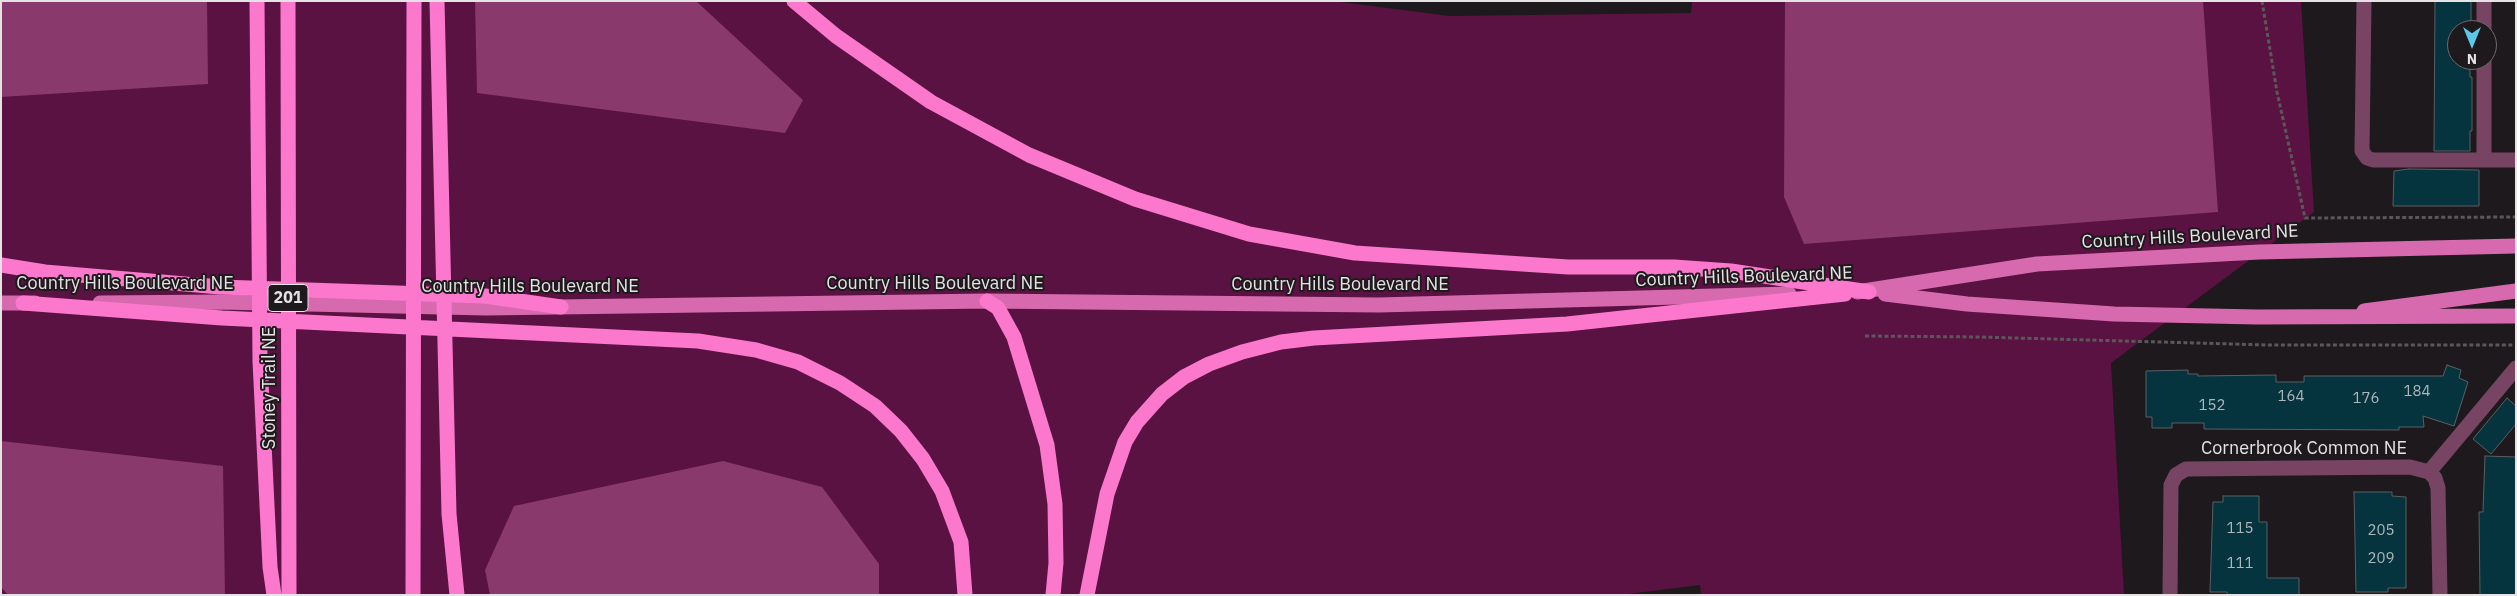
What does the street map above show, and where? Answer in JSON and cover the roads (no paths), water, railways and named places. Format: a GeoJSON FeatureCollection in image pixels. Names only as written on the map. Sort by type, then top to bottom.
{"type":"FeatureCollection","features":[{"type":"Feature","properties":{"kind":"highway"},"geometry":{"type":"LineString","coordinates":[[257,1],[260,361],[270,567],[274,595]]}},
{"type":"Feature","properties":{"kind":"highway","name":"Stoney Trail NE"},"geometry":{"type":"LineString","coordinates":[[288,1],[289,595]]}},
{"type":"Feature","properties":{"kind":"highway"},"geometry":{"type":"LineString","coordinates":[[413,595],[414,1]]}},
{"type":"Feature","properties":{"kind":"highway"},"geometry":{"type":"LineString","coordinates":[[437,1],[448,514],[457,595]]}},
{"type":"Feature","properties":{"kind":"highway"},"geometry":{"type":"LineString","coordinates":[[794,1],[836,36],[931,102],[1029,155],[1135,199],[1249,234],[1355,253],[1568,267],[1674,267],[1731,271],[1869,292]]}},
{"type":"Feature","properties":{"kind":"highway"},"geometry":{"type":"LineString","coordinates":[[1,265],[220,295],[486,302],[561,307]]}},
{"type":"Feature","properties":{"kind":"highway"},"geometry":{"type":"LineString","coordinates":[[1086,595],[1107,494],[1126,442],[1137,422],[1162,394],[1184,377],[1209,364],[1242,352],[1281,342],[1314,338],[1567,324],[1869,292]]}},
{"type":"Feature","properties":{"kind":"highway"},"geometry":{"type":"LineString","coordinates":[[987,301],[998,308],[1014,337],[1047,445],[1055,504],[1056,563],[1053,595]]}},
{"type":"Feature","properties":{"kind":"highway"},"geometry":{"type":"LineString","coordinates":[[23,303],[222,318],[698,341],[756,350],[798,362],[840,383],[875,406],[901,431],[923,459],[942,491],[961,542],[965,595]]}},
{"type":"Feature","properties":{"kind":"main road","name":"Country Hills Boulevard NE"},"geometry":{"type":"LineString","coordinates":[[561,307],[987,301],[1379,304],[1869,292],[2057,262],[2259,252],[2516,246]]}},
{"type":"Feature","properties":{"kind":"main road"},"geometry":{"type":"LineString","coordinates":[[2335,317],[2382,307],[2516,291]]}},
{"type":"Feature","properties":{"kind":"main road","name":"Country Hills Boulevard NE"},"geometry":{"type":"LineString","coordinates":[[1869,292],[1968,304],[2114,314],[2335,317],[2494,316],[2516,318]]}},
{"type":"Feature","properties":{"kind":"main road","name":"Country Hills Boulevard NE"},"geometry":{"type":"LineString","coordinates":[[1,303],[220,295]]}},
{"type":"Feature","properties":{"kind":"street"},"geometry":{"type":"LineString","coordinates":[[2364,1],[2362,151],[2367,158],[2373,160],[2516,160]]}},
{"type":"Feature","properties":{"kind":"street"},"geometry":{"type":"LineString","coordinates":[[2484,1],[2484,20]]}},
{"type":"Feature","properties":{"kind":"street"},"geometry":{"type":"LineString","coordinates":[[2484,70],[2484,160]]}},
{"type":"Feature","properties":{"kind":"street"},"geometry":{"type":"LineString","coordinates":[[2429,472],[2516,368]]}},
{"type":"Feature","properties":{"kind":"street","name":"Cornerbrook Common NE"},"geometry":{"type":"LineString","coordinates":[[2170,595],[2171,485],[2176,475],[2186,469],[2410,467],[2429,472],[2435,478],[2440,503],[2440,595]]}}]}
